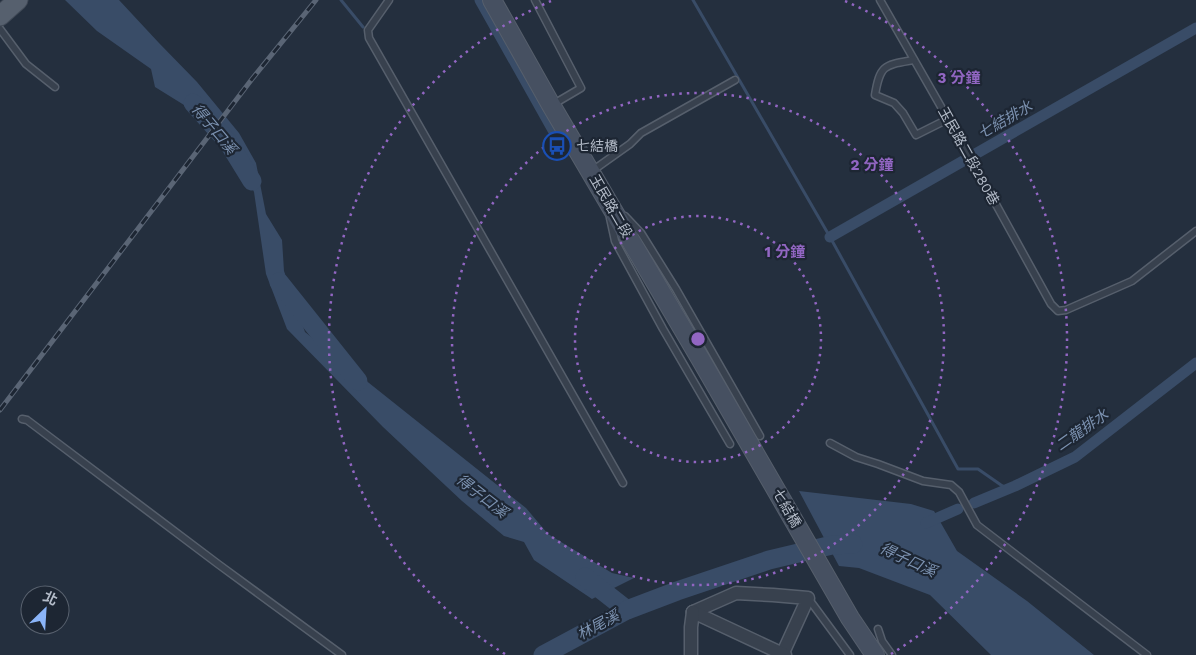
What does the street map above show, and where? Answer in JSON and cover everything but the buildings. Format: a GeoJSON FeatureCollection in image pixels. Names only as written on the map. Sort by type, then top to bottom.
{"type":"FeatureCollection","features":[{"type":"Feature","properties":{"kind":"main road"},"geometry":{"type":"LineString","coordinates":[[0,16],[18,0]]}},
{"type":"Feature","properties":{"kind":"street","name":"玉民路二段"},"geometry":{"type":"LineString","coordinates":[[492,0],[551,105],[701,360]]}},
{"type":"Feature","properties":{"kind":"street","name":"七結橋"},"geometry":{"type":"LineString","coordinates":[[701,360],[850,618],[874,655]]}},
{"type":"Feature","properties":{"kind":"street"},"geometry":{"type":"LineString","coordinates":[[736,593],[773,594],[808,598],[783,655],[693,612],[736,593]]}},
{"type":"Feature","properties":{"kind":"street"},"geometry":{"type":"LineString","coordinates":[[692,655],[691,627],[693,612]]}},
{"type":"Feature","properties":{"kind":"lane"},"geometry":{"type":"LineString","coordinates":[[389,0],[368,30],[369,38],[623,483]]}},
{"type":"Feature","properties":{"kind":"lane"},"geometry":{"type":"LineString","coordinates":[[535,0],[581,88],[551,105]]}},
{"type":"Feature","properties":{"kind":"lane","name":"玉民路二段280巷"},"geometry":{"type":"LineString","coordinates":[[880,0],[972,160],[1051,304],[1058,311],[1066,310],[1132,281],[1196,231]]}},
{"type":"Feature","properties":{"kind":"lane"},"geometry":{"type":"LineString","coordinates":[[0,29],[26,64],[56,88]]}},
{"type":"Feature","properties":{"kind":"lane"},"geometry":{"type":"LineString","coordinates":[[914,60],[892,64],[883,69],[877,82],[875,95],[894,103],[903,113],[916,135],[948,120]]}},
{"type":"Feature","properties":{"kind":"lane"},"geometry":{"type":"LineString","coordinates":[[591,172],[630,144],[641,133],[735,80]]}},
{"type":"Feature","properties":{"kind":"lane"},"geometry":{"type":"LineString","coordinates":[[605,195],[641,233],[760,436]]}},
{"type":"Feature","properties":{"kind":"lane"},"geometry":{"type":"LineString","coordinates":[[605,195],[614,240],[730,444]]}},
{"type":"Feature","properties":{"kind":"lane"},"geometry":{"type":"LineString","coordinates":[[22,418],[342,655]]}},
{"type":"Feature","properties":{"kind":"lane"},"geometry":{"type":"LineString","coordinates":[[830,444],[856,457],[923,481],[952,485],[959,492],[977,524],[1147,655]]}},
{"type":"Feature","properties":{"kind":"lane"},"geometry":{"type":"LineString","coordinates":[[808,598],[850,655]]}},
{"type":"Feature","properties":{"kind":"lane"},"geometry":{"type":"LineString","coordinates":[[878,629],[882,641],[892,655]]}},
{"type":"Feature","properties":{"kind":"water"},"geometry":{"type":"Polygon","coordinates":[[[65,0],[119,0],[197,82],[239,133],[256,163],[266,214],[282,240],[284,271],[305,332],[526,508],[548,534],[612,573],[634,578],[592,599],[534,560],[524,542],[504,536],[462,501],[383,427],[287,329],[266,274],[254,192],[226,131],[155,87],[151,69],[97,31],[65,0]]]}},
{"type":"Feature","properties":{"kind":"water"},"geometry":{"type":"Polygon","coordinates":[[[799,491],[911,504],[934,511],[957,551],[1027,601],[1094,655],[991,655],[930,595],[859,568],[839,566],[799,491]]]}},
{"type":"Feature","properties":{"kind":"waterway"},"geometry":{"type":"LineString","coordinates":[[341,0],[363,27]]}},
{"type":"Feature","properties":{"kind":"waterway"},"geometry":{"type":"LineString","coordinates":[[480,0],[553,130]]}},
{"type":"Feature","properties":{"kind":"waterway"},"geometry":{"type":"LineString","coordinates":[[693,0],[830,237],[958,469],[978,469],[1009,489]]}},
{"type":"Feature","properties":{"kind":"waterway","name":"七結排水"},"geometry":{"type":"LineString","coordinates":[[830,237],[1196,28]]}},
{"type":"Feature","properties":{"kind":"waterway","name":"得子口溪"},"geometry":{"type":"LineString","coordinates":[[193,103],[228,142],[252,181]]}},
{"type":"Feature","properties":{"kind":"waterway","name":"得子口溪"},"geometry":{"type":"LineString","coordinates":[[279,282],[358,381]]}},
{"type":"Feature","properties":{"kind":"waterway","name":"二龍排水"},"geometry":{"type":"LineString","coordinates":[[974,503],[1015,486],[1075,457],[1196,363]]}},
{"type":"Feature","properties":{"kind":"waterway","name":"二龍排水"},"geometry":{"type":"LineString","coordinates":[[926,523],[958,509]]}},
{"type":"Feature","properties":{"kind":"waterway","name":"得子口溪"},"geometry":{"type":"LineString","coordinates":[[543,655],[627,610],[677,591],[769,560],[832,545],[853,544]]}},
{"type":"Feature","properties":{"kind":"waterway","name":"得子口溪"},"geometry":{"type":"LineString","coordinates":[[585,577],[627,610]]}},
{"type":"Feature","properties":{"kind":"railway"},"geometry":{"type":"LineString","coordinates":[[0,410],[252,79],[316,0]]}},
{"type":"Feature","properties":{"kind":"place","name":"七結橋"},"geometry":{"type":"Point","coordinates":[557,146]}},
{"type":"Feature","properties":{"kind":"water label","name":"林尾溪"},"geometry":{"type":"Point","coordinates":[598,625]}}]}
